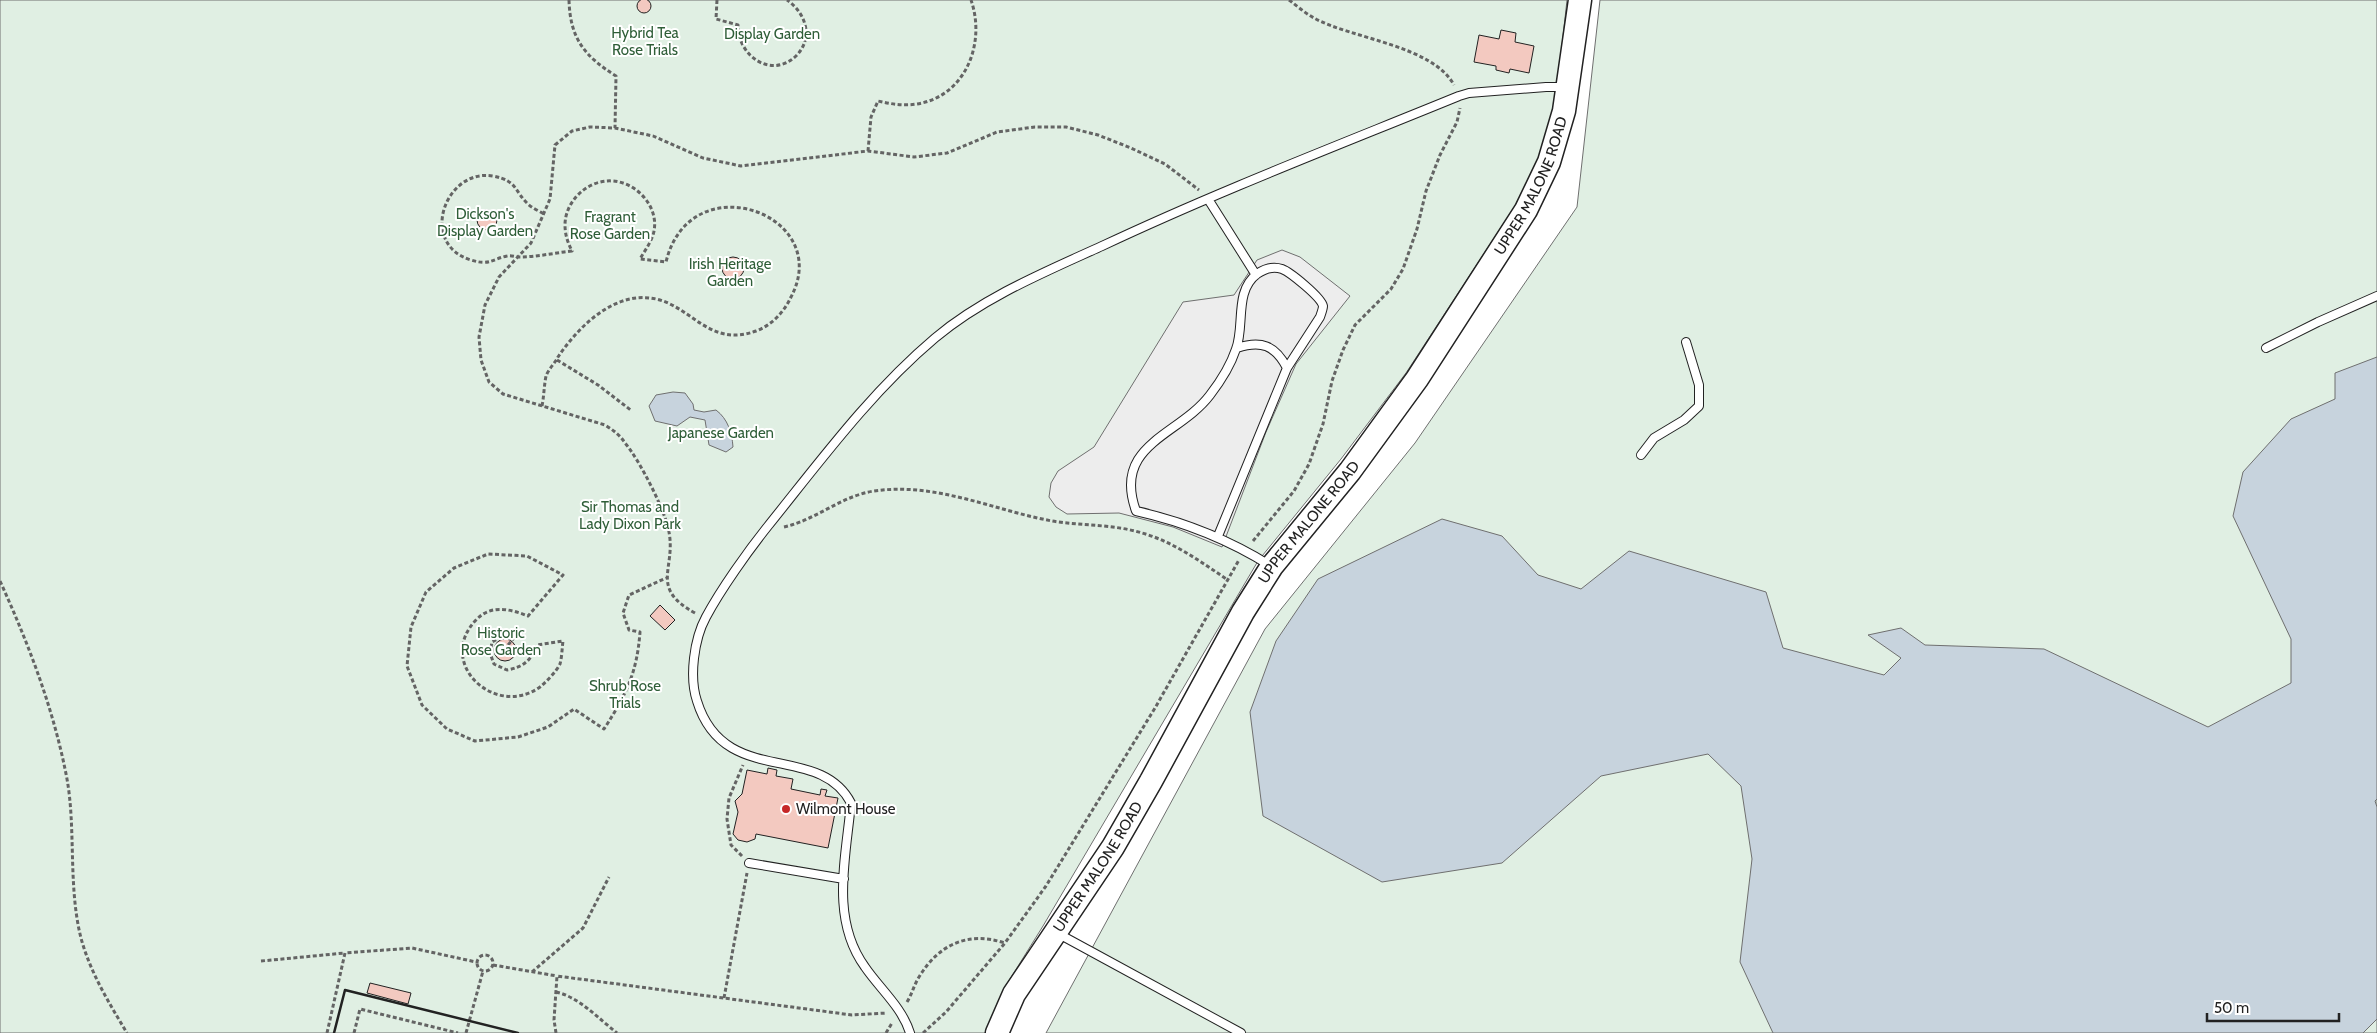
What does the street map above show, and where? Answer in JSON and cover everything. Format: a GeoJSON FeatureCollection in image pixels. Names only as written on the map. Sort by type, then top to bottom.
{"type":"FeatureCollection","features":[{"type":"Feature","properties":{"kind":"main road","name":"UPPER MALONE ROAD"},"geometry":{"type":"LineString","coordinates":[[997,1033],[1014,994],[1113,847],[1151,782],[1243,612],[1272,566],[1350,471],[1417,379],[1526,210],[1549,162],[1564,111],[1580,0]]}},
{"type":"Feature","properties":{"kind":"lane"},"geometry":{"type":"LineString","coordinates":[[910,1033],[899,1010],[864,967],[851,945],[844,918],[844,879],[851,803],[845,791],[823,776],[803,769],[739,754],[717,738],[702,717],[695,697],[694,669],[697,643],[705,618],[768,526],[867,403],[936,337],[983,305],[1029,279],[1164,216],[1459,96],[1469,93],[1546,87],[1568,88]]}},
{"type":"Feature","properties":{"kind":"lane"},"geometry":{"type":"LineString","coordinates":[[1208,199],[1256,274]]}},
{"type":"Feature","properties":{"kind":"lane"},"geometry":{"type":"LineString","coordinates":[[1218,536],[1287,368],[1320,317],[1323,307],[1319,297],[1282,269],[1269,268],[1256,274],[1246,288],[1237,348],[1210,396],[1188,418],[1158,436],[1138,460],[1130,482],[1136,512],[1174,520],[1218,536],[1272,566]]}},
{"type":"Feature","properties":{"kind":"lane"},"geometry":{"type":"LineString","coordinates":[[2266,348],[2377,296]]}},
{"type":"Feature","properties":{"kind":"lane"},"geometry":{"type":"LineString","coordinates":[[1641,455],[1654,438],[1684,420],[1699,406],[1699,385],[1686,342]]}},
{"type":"Feature","properties":{"kind":"lane"},"geometry":{"type":"LineString","coordinates":[[1237,348],[1250,344],[1266,346],[1281,356],[1287,368]]}},
{"type":"Feature","properties":{"kind":"lane"},"geometry":{"type":"LineString","coordinates":[[749,863],[844,879]]}},
{"type":"Feature","properties":{"kind":"lane"},"geometry":{"type":"LineString","coordinates":[[1056,932],[1241,1033]]}},
{"type":"Feature","properties":{"kind":"path"},"geometry":{"type":"LineString","coordinates":[[569,0],[570,18],[575,37],[587,54],[616,76],[614,128]]}},
{"type":"Feature","properties":{"kind":"path"},"geometry":{"type":"LineString","coordinates":[[717,0],[716,19],[738,25],[738,35],[744,50],[757,61],[773,64],[796,56],[806,36],[805,22],[800,10],[788,0]]}},
{"type":"Feature","properties":{"kind":"path"},"geometry":{"type":"LineString","coordinates":[[868,152],[871,117],[878,101],[899,105],[918,104],[937,97],[951,88],[966,72],[974,55],[977,36],[976,16],[971,0]]}},
{"type":"Feature","properties":{"kind":"path"},"geometry":{"type":"LineString","coordinates":[[924,1033],[946,1012],[1005,943],[1046,886],[1103,796],[1245,550],[1294,491],[1310,464],[1323,424],[1332,381],[1343,350],[1354,326],[1391,289],[1404,269],[1417,229],[1426,191],[1440,155],[1457,122],[1459,96],[1453,83],[1442,70],[1388,43],[1350,32],[1313,18],[1289,0]]}},
{"type":"Feature","properties":{"kind":"path"},"geometry":{"type":"LineString","coordinates":[[705,618],[676,599],[669,589],[666,578],[670,532],[648,482],[627,444],[618,434],[605,425],[504,394],[489,382],[480,360],[479,337],[485,305],[499,277],[531,243],[550,200],[556,145],[572,131],[590,127],[614,128],[653,136],[703,158],[741,166],[868,152],[914,157],[947,153],[998,132],[1035,127],[1066,127],[1098,135],[1165,164],[1195,186],[1208,199]]}},
{"type":"Feature","properties":{"kind":"path"},"geometry":{"type":"LineString","coordinates":[[542,406],[547,375],[557,360],[587,322],[625,299],[656,299],[683,311],[699,324],[718,332],[739,334],[757,330],[775,319],[787,306],[798,285],[799,262],[793,241],[779,223],[760,212],[740,206],[718,207],[696,216],[681,230],[666,262],[640,259],[653,234],[653,219],[649,204],[641,193],[629,184],[613,181],[599,182],[585,188],[574,198],[568,210],[565,224],[566,239],[572,251],[518,257],[508,255],[496,261],[484,263],[458,255],[448,244],[442,233],[441,219],[445,205],[452,193],[470,180],[492,176],[507,180],[518,189],[527,204],[544,214]]}},
{"type":"Feature","properties":{"kind":"path"},"geometry":{"type":"LineString","coordinates":[[557,360],[598,385],[632,411]]}},
{"type":"Feature","properties":{"kind":"path"},"geometry":{"type":"LineString","coordinates":[[768,526],[795,524],[854,496],[875,491],[904,489],[937,492],[979,501],[1052,521],[1109,526],[1143,533],[1175,546],[1228,580]]}},
{"type":"Feature","properties":{"kind":"path"},"geometry":{"type":"LineString","coordinates":[[504,650],[513,639],[503,636],[492,642],[490,652],[494,664],[507,670],[525,664],[533,656],[537,645],[563,641],[560,664],[547,681],[530,694],[510,697],[495,695],[479,686],[468,674],[462,658],[462,643],[470,626],[481,615],[498,608],[513,610],[528,616],[563,575],[527,556],[488,554],[454,568],[426,592],[411,627],[407,666],[422,705],[447,729],[474,741],[518,737],[548,727],[574,709],[604,729],[617,710],[632,678],[638,659],[640,632],[629,630],[624,613],[629,595],[666,578]]}},
{"type":"Feature","properties":{"kind":"path"},"geometry":{"type":"LineString","coordinates":[[0,581],[27,640],[57,730],[68,782],[74,880],[81,937],[94,976],[128,1033]]}},
{"type":"Feature","properties":{"kind":"path"},"geometry":{"type":"LineString","coordinates":[[724,998],[749,863],[731,845],[727,819],[729,798],[747,756]]}},
{"type":"Feature","properties":{"kind":"path"},"geometry":{"type":"LineString","coordinates":[[532,972],[583,928],[609,876]]}},
{"type":"Feature","properties":{"kind":"path"},"geometry":{"type":"LineString","coordinates":[[493,965],[557,976],[852,1015],[877,1014],[899,1010],[908,1000],[919,977],[937,954],[955,943],[976,937],[1005,943]]}},
{"type":"Feature","properties":{"kind":"path"},"geometry":{"type":"LineString","coordinates":[[261,961],[412,948],[476,962]]}},
{"type":"Feature","properties":{"kind":"path"},"geometry":{"type":"LineString","coordinates":[[326,1033],[346,953]]}},
{"type":"Feature","properties":{"kind":"path"},"geometry":{"type":"LineString","coordinates":[[476,962],[479,958],[486,955],[491,958],[493,965]]}},
{"type":"Feature","properties":{"kind":"path"},"geometry":{"type":"LineString","coordinates":[[476,962],[478,969],[483,971],[488,971],[493,965]]}},
{"type":"Feature","properties":{"kind":"path"},"geometry":{"type":"LineString","coordinates":[[466,1033],[483,971]]}},
{"type":"Feature","properties":{"kind":"path"},"geometry":{"type":"LineString","coordinates":[[556,1033],[554,1020],[557,976]]}},
{"type":"Feature","properties":{"kind":"path"},"geometry":{"type":"LineString","coordinates":[[556,992],[566,994],[617,1033]]}},
{"type":"Feature","properties":{"kind":"path"},"geometry":{"type":"LineString","coordinates":[[354,1033],[360,1009],[458,1033]]}},
{"type":"Feature","properties":{"kind":"green space","name":"Sir Thomas and Lady Dixon Park"},"geometry":{"type":"Polygon","coordinates":[[[0,0],[1567,0],[1555,109],[1539,160],[1515,206],[1406,373],[1341,459],[1258,561],[1043,926],[1005,987],[985,1033],[0,1033],[0,0]]]}},
{"type":"Feature","properties":{"kind":"green space"},"geometry":{"type":"Polygon","coordinates":[[[1600,0],[2377,0],[2377,1033],[1046,1033],[1265,629],[1415,443],[1577,207],[1600,0]]]}},
{"type":"Feature","properties":{"kind":"shaded area"},"geometry":{"type":"Polygon","coordinates":[[[1282,250],[1300,257],[1350,296],[1296,364],[1266,432],[1222,547],[1173,527],[1119,513],[1067,514],[1056,507],[1049,497],[1051,483],[1058,471],[1094,447],[1183,302],[1234,295],[1257,260],[1282,250]]]}},
{"type":"Feature","properties":{"kind":"shaded area"},"geometry":{"type":"Polygon","coordinates":[[[2377,357],[2377,799],[2375,801],[2377,807],[2377,1019],[2363,1033],[1773,1033],[1740,962],[1752,859],[1741,786],[1708,754],[1601,776],[1502,863],[1382,882],[1263,816],[1250,712],[1276,641],[1318,579],[1442,519],[1502,536],[1538,575],[1581,589],[1629,551],[1766,592],[1783,648],[1884,675],[1901,658],[1868,635],[1901,628],[1925,645],[2044,649],[2208,727],[2291,683],[2291,639],[2233,516],[2243,472],[2291,419],[2335,399],[2335,373],[2377,357]]]}},
{"type":"Feature","properties":{"kind":"shaded area"},"geometry":{"type":"Polygon","coordinates":[[[673,392],[685,393],[693,404],[694,410],[704,412],[716,410],[729,427],[733,447],[726,452],[709,445],[705,420],[690,417],[677,426],[655,421],[649,406],[656,395],[673,392]]]}},
{"type":"Feature","properties":{"kind":"building"},"geometry":{"type":"Polygon","coordinates":[[[644,-1],[649,1],[651,6],[649,11],[644,13],[639,11],[637,6],[639,1],[644,-1]]]}},
{"type":"Feature","properties":{"kind":"building"},"geometry":{"type":"Polygon","coordinates":[[[1501,30],[1516,33],[1515,42],[1534,46],[1529,73],[1510,69],[1509,73],[1496,70],[1496,66],[1474,62],[1479,35],[1499,39],[1501,30]]]}},
{"type":"Feature","properties":{"kind":"building"},"geometry":{"type":"Polygon","coordinates":[[[483,210],[491,210],[497,216],[497,224],[491,230],[483,230],[477,224],[477,216],[483,210]]]}},
{"type":"Feature","properties":{"kind":"building"},"geometry":{"type":"Polygon","coordinates":[[[733,257],[741,260],[744,268],[741,276],[733,279],[725,276],[722,268],[725,260],[733,257]]]}},
{"type":"Feature","properties":{"kind":"building"},"geometry":{"type":"Polygon","coordinates":[[[660,605],[675,620],[665,630],[650,616],[660,605]]]}},
{"type":"Feature","properties":{"kind":"building"},"geometry":{"type":"Polygon","coordinates":[[[505,639],[513,642],[516,650],[513,658],[505,661],[497,658],[494,650],[497,642],[505,639]]]}},
{"type":"Feature","properties":{"kind":"building","name":"Wilmont House"},"geometry":{"type":"Polygon","coordinates":[[[768,768],[777,770],[776,776],[793,779],[791,789],[820,795],[821,789],[827,790],[825,796],[838,798],[828,848],[756,834],[755,839],[747,842],[738,840],[733,834],[738,812],[735,801],[742,794],[747,770],[767,774],[768,768]]]}},
{"type":"Feature","properties":{"kind":"building"},"geometry":{"type":"Polygon","coordinates":[[[370,983],[411,993],[408,1004],[367,993],[370,983]]]}},
{"type":"Feature","properties":{"kind":"wall"},"geometry":{"type":"LineString","coordinates":[[334,1033],[345,990],[518,1033]]}},
{"type":"Feature","properties":{"kind":"place","name":"Wilmont House"},"geometry":{"type":"Point","coordinates":[786,809]}},
{"type":"Feature","properties":{"kind":"park label","name":"Display Garden"},"geometry":{"type":"Point","coordinates":[772,34]}},
{"type":"Feature","properties":{"kind":"park label","name":"Hybrid Tea Rose Trials"},"geometry":{"type":"Point","coordinates":[645,42]}},
{"type":"Feature","properties":{"kind":"park label","name":"Dickson's Display Garden"},"geometry":{"type":"Point","coordinates":[485,222]}},
{"type":"Feature","properties":{"kind":"park label","name":"Fragrant Rose Garden"},"geometry":{"type":"Point","coordinates":[610,226]}},
{"type":"Feature","properties":{"kind":"park label","name":"Irish Heritage Garden"},"geometry":{"type":"Point","coordinates":[730,272]}},
{"type":"Feature","properties":{"kind":"park label","name":"Japanese Garden"},"geometry":{"type":"Point","coordinates":[721,433]}},
{"type":"Feature","properties":{"kind":"park label","name":"Historic Rose Garden"},"geometry":{"type":"Point","coordinates":[501,642]}},
{"type":"Feature","properties":{"kind":"park label","name":"Shrub Rose Trials"},"geometry":{"type":"Point","coordinates":[625,694]}}]}
